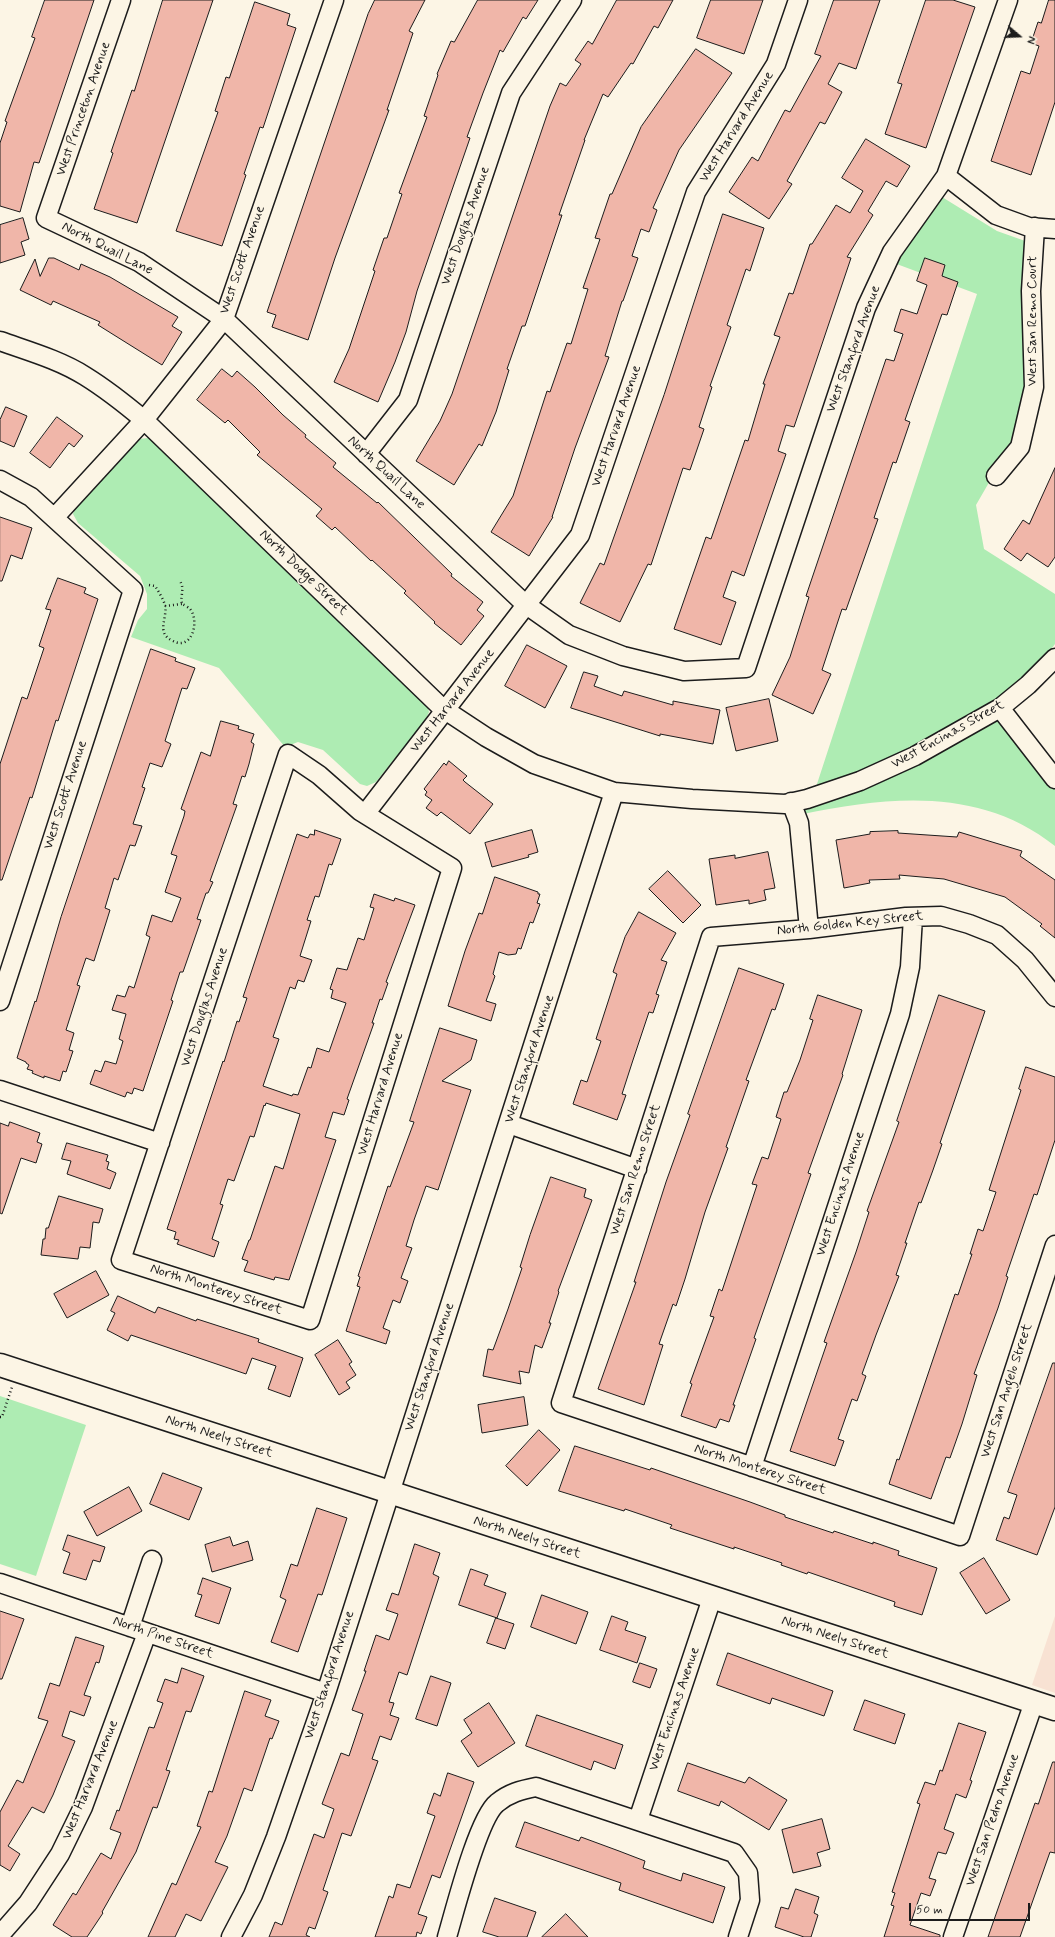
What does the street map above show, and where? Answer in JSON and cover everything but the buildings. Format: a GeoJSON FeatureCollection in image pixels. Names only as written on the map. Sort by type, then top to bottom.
{"type":"FeatureCollection","features":[{"type":"Feature","properties":{"kind":"street","name":"West Princeton Avenue"},"geometry":{"type":"LineString","coordinates":[[46,218],[121,0]]}},
{"type":"Feature","properties":{"kind":"street","name":"West Douglas Avenue"},"geometry":{"type":"LineString","coordinates":[[366,454],[408,400],[511,93],[572,0]]}},
{"type":"Feature","properties":{"kind":"street","name":"West Harvard Avenue"},"geometry":{"type":"LineString","coordinates":[[310,1320],[452,868],[365,814],[580,535],[696,192],[776,64],[798,0]]}},
{"type":"Feature","properties":{"kind":"street","name":"West Stanford Avenue"},"geometry":{"type":"LineString","coordinates":[[746,668],[866,308],[892,252],[946,176],[1008,0]]}},
{"type":"Feature","properties":{"kind":"street","name":"West Scott Avenue"},"geometry":{"type":"LineString","coordinates":[[54,518],[144,420],[224,319],[330,1]]}},
{"type":"Feature","properties":{"kind":"street"},"geometry":{"type":"LineString","coordinates":[[946,176],[996,215],[1035,227],[1055,229]]}},
{"type":"Feature","properties":{"kind":"street","name":"North Quail Lane"},"geometry":{"type":"LineString","coordinates":[[46,218],[138,262],[224,319],[527,605],[569,635],[623,656],[684,671],[746,668]]}},
{"type":"Feature","properties":{"kind":"street","name":"West San Remo Court"},"geometry":{"type":"LineString","coordinates":[[996,476],[1020,447],[1034,387],[1030,291],[1035,227]]}},
{"type":"Feature","properties":{"kind":"street","name":"North Dodge Street"},"geometry":{"type":"LineString","coordinates":[[0,341],[28,351],[84,375],[115,396],[144,420],[446,710],[486,737],[534,764],[614,792]]}},
{"type":"Feature","properties":{"kind":"street"},"geometry":{"type":"LineString","coordinates":[[0,480],[31,497],[134,590]]}},
{"type":"Feature","properties":{"kind":"street","name":"West Scott Avenue"},"geometry":{"type":"LineString","coordinates":[[0,1001],[134,590]]}},
{"type":"Feature","properties":{"kind":"street","name":"West Encinas Street"},"geometry":{"type":"LineString","coordinates":[[614,792],[692,799],[785,804],[807,799],[860,781],[915,756],[1000,708],[1028,685],[1055,658]]}},
{"type":"Feature","properties":{"kind":"street"},"geometry":{"type":"LineString","coordinates":[[1000,708],[1055,779]]}},
{"type":"Feature","properties":{"kind":"street","name":"West Douglas Avenue"},"geometry":{"type":"LineString","coordinates":[[121,1260],[288,754],[319,775],[365,814]]}},
{"type":"Feature","properties":{"kind":"street","name":"West Stanford Avenue"},"geometry":{"type":"LineString","coordinates":[[231,1937],[253,1895],[276,1837],[326,1693],[614,792]]}},
{"type":"Feature","properties":{"kind":"street"},"geometry":{"type":"LineString","coordinates":[[792,802],[799,823],[810,929]]}},
{"type":"Feature","properties":{"kind":"street","name":"North Golden Key Street"},"geometry":{"type":"LineString","coordinates":[[711,937],[810,929],[913,917],[941,916],[969,924],[997,935],[1025,960],[1055,997]]}},
{"type":"Feature","properties":{"kind":"street","name":"West Encinas Avenue"},"geometry":{"type":"LineString","coordinates":[[752,1467],[900,1014],[910,967],[913,917]]}},
{"type":"Feature","properties":{"kind":"street","name":"West San Remo Street"},"geometry":{"type":"LineString","coordinates":[[561,1403],[711,937]]}},
{"type":"Feature","properties":{"kind":"street"},"geometry":{"type":"LineString","coordinates":[[0,1090],[160,1143]]}},
{"type":"Feature","properties":{"kind":"street"},"geometry":{"type":"LineString","coordinates":[[509,1124],[637,1169]]}},
{"type":"Feature","properties":{"kind":"street","name":"West San Angelo Street"},"geometry":{"type":"LineString","coordinates":[[960,1536],[1055,1245]]}},
{"type":"Feature","properties":{"kind":"street","name":"North Monterey Street"},"geometry":{"type":"LineString","coordinates":[[121,1260],[310,1320]]}},
{"type":"Feature","properties":{"kind":"street","name":"North Neely Street"},"geometry":{"type":"LineString","coordinates":[[9,1368],[1055,1709]]}},
{"type":"Feature","properties":{"kind":"street","name":"North Monterey Street"},"geometry":{"type":"LineString","coordinates":[[561,1403],[960,1536]]}},
{"type":"Feature","properties":{"kind":"street"},"geometry":{"type":"LineString","coordinates":[[130,1627],[152,1560]]}},
{"type":"Feature","properties":{"kind":"street","name":"North Pine Street"},"geometry":{"type":"LineString","coordinates":[[0,1583],[326,1693]]}},
{"type":"Feature","properties":{"kind":"street","name":"West Encinas Avenue"},"geometry":{"type":"LineString","coordinates":[[638,1820],[712,1598]]}},
{"type":"Feature","properties":{"kind":"street","name":"West Harvard Avenue"},"geometry":{"type":"LineString","coordinates":[[0,1935],[28,1903],[52,1866],[83,1808],[147,1633]]}},
{"type":"Feature","properties":{"kind":"street","name":"West San Pedro Avenue"},"geometry":{"type":"LineString","coordinates":[[952,1937],[1034,1702]]}},
{"type":"Feature","properties":{"kind":"street"},"geometry":{"type":"LineString","coordinates":[[447,1937],[482,1826],[496,1804],[514,1792],[536,1787],[734,1853],[748,1872],[750,1900],[738,1937]]}},
{"type":"Feature","properties":{"kind":"path"},"geometry":{"type":"LineString","coordinates":[[180,581],[183,592],[181,598],[182,604]]}},
{"type":"Feature","properties":{"kind":"path"},"geometry":{"type":"LineString","coordinates":[[134,590],[150,585],[155,586],[165,606],[162,623],[166,636],[178,643],[186,641],[192,637],[194,630],[194,619],[190,610],[182,604],[165,606]]}},
{"type":"Feature","properties":{"kind":"path"},"geometry":{"type":"LineString","coordinates":[[0,1416],[2,1417],[9,1368]]}},
{"type":"Feature","properties":{"kind":"shaded area"},"geometry":{"type":"Polygon","coordinates":[[[1055,1616],[1055,1693],[1032,1685],[1055,1616]]]}},
{"type":"Feature","properties":{"kind":"green space"},"geometry":{"type":"Polygon","coordinates":[[[942,197],[997,231],[1028,242],[1028,394],[1014,452],[991,479],[976,505],[984,549],[1055,594],[1055,644],[1043,660],[1001,700],[1055,771],[1055,846],[1026,827],[997,814],[966,805],[934,801],[901,801],[869,803],[803,814],[795,792],[816,787],[977,294],[894,263],[942,197]]]}},
{"type":"Feature","properties":{"kind":"green space"},"geometry":{"type":"Polygon","coordinates":[[[148,438],[161,447],[426,700],[429,712],[425,721],[376,782],[367,786],[360,784],[323,750],[298,742],[285,747],[219,668],[131,637],[138,620],[147,609],[147,594],[140,576],[78,523],[73,514],[77,502],[139,439],[148,438]]]}},
{"type":"Feature","properties":{"kind":"green space"},"geometry":{"type":"Polygon","coordinates":[[[0,1396],[86,1425],[36,1576],[0,1564],[0,1396]]]}}]}
